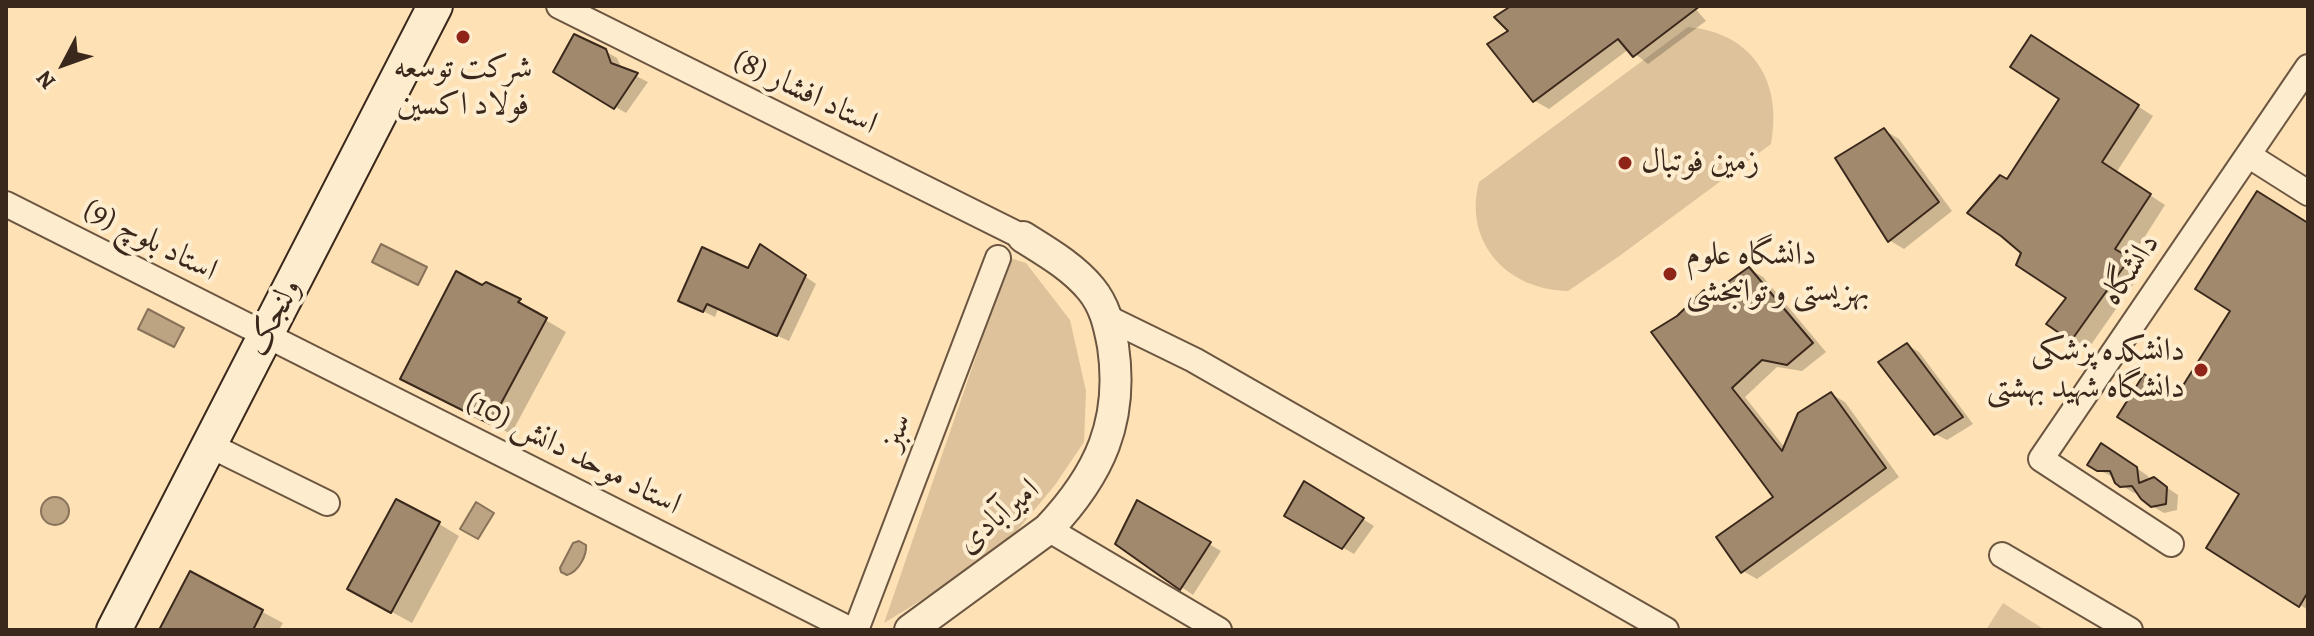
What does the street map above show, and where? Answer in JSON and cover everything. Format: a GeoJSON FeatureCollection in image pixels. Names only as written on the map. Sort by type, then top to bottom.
{"type":"FeatureCollection","features":[{"type":"Feature","properties":{"kind":"main road","name":"ولنجک"},"geometry":{"type":"LineString","coordinates":[[114,630],[435,6]]}},
{"type":"Feature","properties":{"kind":"street","name":"استاد افشار (8)"},"geometry":{"type":"LineString","coordinates":[[559,6],[1023,237]]}},
{"type":"Feature","properties":{"kind":"street","name":"دانشگاه"},"geometry":{"type":"LineString","coordinates":[[2171,544],[2041,459],[2308,67]]}},
{"type":"Feature","properties":{"kind":"street"},"geometry":{"type":"LineString","coordinates":[[2248,155],[2308,193]]}},
{"type":"Feature","properties":{"kind":"street","name":"استاد بلوچ (9)"},"geometry":{"type":"LineString","coordinates":[[6,204],[266,335]]}},
{"type":"Feature","properties":{"kind":"street","name":"امیرآبادی"},"geometry":{"type":"LineString","coordinates":[[910,630],[1048,529],[1065,512],[1085,482],[1108,439],[1115,412],[1116,372],[1108,318],[1092,290],[1074,272],[1023,237]]}},
{"type":"Feature","properties":{"kind":"street","name":"سبز"},"geometry":{"type":"LineString","coordinates":[[853,630],[998,258]]}},
{"type":"Feature","properties":{"kind":"street"},"geometry":{"type":"LineString","coordinates":[[1108,318],[1194,360],[1666,630]]}},
{"type":"Feature","properties":{"kind":"street","name":"استاد موحد دانش (10)"},"geometry":{"type":"LineString","coordinates":[[266,335],[853,630]]}},
{"type":"Feature","properties":{"kind":"street"},"geometry":{"type":"LineString","coordinates":[[209,445],[327,503]]}},
{"type":"Feature","properties":{"kind":"street"},"geometry":{"type":"LineString","coordinates":[[1048,529],[1219,630]]}},
{"type":"Feature","properties":{"kind":"street"},"geometry":{"type":"LineString","coordinates":[[2002,555],[2130,630]]}},
{"type":"Feature","properties":{"kind":"shaded area","name":"زمین فوتبال"},"geometry":{"type":"Polygon","coordinates":[[[1688,27],[1711,31],[1730,39],[1746,50],[1758,64],[1772,100],[1774,121],[1771,144],[1568,291],[1546,289],[1509,272],[1484,243],[1478,225],[1476,204],[1479,182],[1688,27]]]}},
{"type":"Feature","properties":{"kind":"shaded area"},"geometry":{"type":"Polygon","coordinates":[[[381,244],[427,267],[418,285],[372,262],[381,244]]]}},
{"type":"Feature","properties":{"kind":"shaded area"},"geometry":{"type":"Polygon","coordinates":[[[1010,258],[1026,263],[1070,320],[1086,391],[1084,442],[1055,485],[1012,537],[956,579],[884,623],[1010,258]]]}},
{"type":"Feature","properties":{"kind":"shaded area"},"geometry":{"type":"Polygon","coordinates":[[[148,309],[184,328],[174,347],[138,329],[148,309]]]}},
{"type":"Feature","properties":{"kind":"shaded area"},"geometry":{"type":"Polygon","coordinates":[[[55,497],[65,501],[69,511],[65,521],[55,525],[45,521],[41,511],[45,501],[55,497]]]}},
{"type":"Feature","properties":{"kind":"shaded area"},"geometry":{"type":"Polygon","coordinates":[[[476,502],[494,513],[478,539],[460,529],[476,502]]]}},
{"type":"Feature","properties":{"kind":"shaded area"},"geometry":{"type":"Polygon","coordinates":[[[579,541],[586,545],[585,554],[578,567],[567,575],[560,568],[573,543],[579,541]]]}},
{"type":"Feature","properties":{"kind":"shaded area"},"geometry":{"type":"Polygon","coordinates":[[[2003,603],[2045,630],[1986,630],[2003,603]]]}},
{"type":"Feature","properties":{"kind":"building"},"geometry":{"type":"Polygon","coordinates":[[[1511,6],[1700,6],[1633,57],[1618,39],[1533,102],[1487,44],[1508,31],[1494,17],[1511,6]]]}},
{"type":"Feature","properties":{"kind":"building"},"geometry":{"type":"Polygon","coordinates":[[[574,34],[606,49],[611,63],[638,73],[614,109],[553,72],[574,34]]]}},
{"type":"Feature","properties":{"kind":"building"},"geometry":{"type":"Polygon","coordinates":[[[2031,35],[2139,105],[2102,162],[2151,194],[2115,249],[2130,258],[2071,341],[2046,324],[2066,298],[2016,265],[2021,253],[1967,213],[2000,175],[2007,179],[2059,99],[2010,67],[2031,35]]]}},
{"type":"Feature","properties":{"kind":"building"},"geometry":{"type":"Polygon","coordinates":[[[1884,128],[1939,202],[1888,242],[1835,158],[1884,128]]]}},
{"type":"Feature","properties":{"kind":"building"},"geometry":{"type":"Polygon","coordinates":[[[2257,191],[2308,223],[2308,592],[2299,607],[2206,548],[2239,494],[2117,417],[2144,374],[2177,395],[2230,311],[2195,289],[2257,191]]]}},
{"type":"Feature","properties":{"kind":"building"},"geometry":{"type":"Polygon","coordinates":[[[760,244],[806,275],[777,336],[707,304],[703,312],[678,301],[702,247],[748,268],[760,244]]]}},
{"type":"Feature","properties":{"kind":"building"},"geometry":{"type":"Polygon","coordinates":[[[1749,267],[1813,343],[1787,365],[1762,360],[1732,388],[1782,451],[1798,413],[1831,392],[1886,468],[1741,573],[1716,537],[1773,497],[1651,332],[1677,316],[1704,290],[1708,296],[1749,267]]]}},
{"type":"Feature","properties":{"kind":"building"},"geometry":{"type":"Polygon","coordinates":[[[456,271],[482,285],[486,282],[521,299],[518,302],[547,318],[490,424],[400,379],[456,271]]]}},
{"type":"Feature","properties":{"kind":"building"},"geometry":{"type":"Polygon","coordinates":[[[1907,343],[1963,417],[1934,435],[1878,362],[1907,343]]]}},
{"type":"Feature","properties":{"kind":"building"},"geometry":{"type":"Polygon","coordinates":[[[2101,443],[2137,467],[2139,483],[2154,477],[2167,487],[2166,504],[2151,507],[2132,486],[2120,487],[2115,483],[2110,471],[2097,471],[2087,465],[2101,443]]]}},
{"type":"Feature","properties":{"kind":"building"},"geometry":{"type":"Polygon","coordinates":[[[1304,481],[1364,518],[1342,549],[1284,516],[1304,481]]]}},
{"type":"Feature","properties":{"kind":"building"},"geometry":{"type":"Polygon","coordinates":[[[396,499],[440,522],[391,613],[347,589],[396,499]]]}},
{"type":"Feature","properties":{"kind":"building"},"geometry":{"type":"Polygon","coordinates":[[[1137,500],[1211,542],[1180,590],[1115,544],[1137,500]]]}},
{"type":"Feature","properties":{"kind":"building"},"geometry":{"type":"Polygon","coordinates":[[[190,571],[263,610],[253,630],[159,630],[190,571]]]}},
{"type":"Feature","properties":{"kind":"place","name":"شرکت توسعه فولاد اکسین"},"geometry":{"type":"Point","coordinates":[463,37]}},
{"type":"Feature","properties":{"kind":"place","name":"زمین فوتبال"},"geometry":{"type":"Point","coordinates":[1625,163]}},
{"type":"Feature","properties":{"kind":"place","name":"دانشگاه علوم بهزیستی و توانبخشی"},"geometry":{"type":"Point","coordinates":[1670,274]}},
{"type":"Feature","properties":{"kind":"place","name":"دانشکده پزشکی دانشگاه شهید بهشتی"},"geometry":{"type":"Point","coordinates":[2201,370]}}]}
